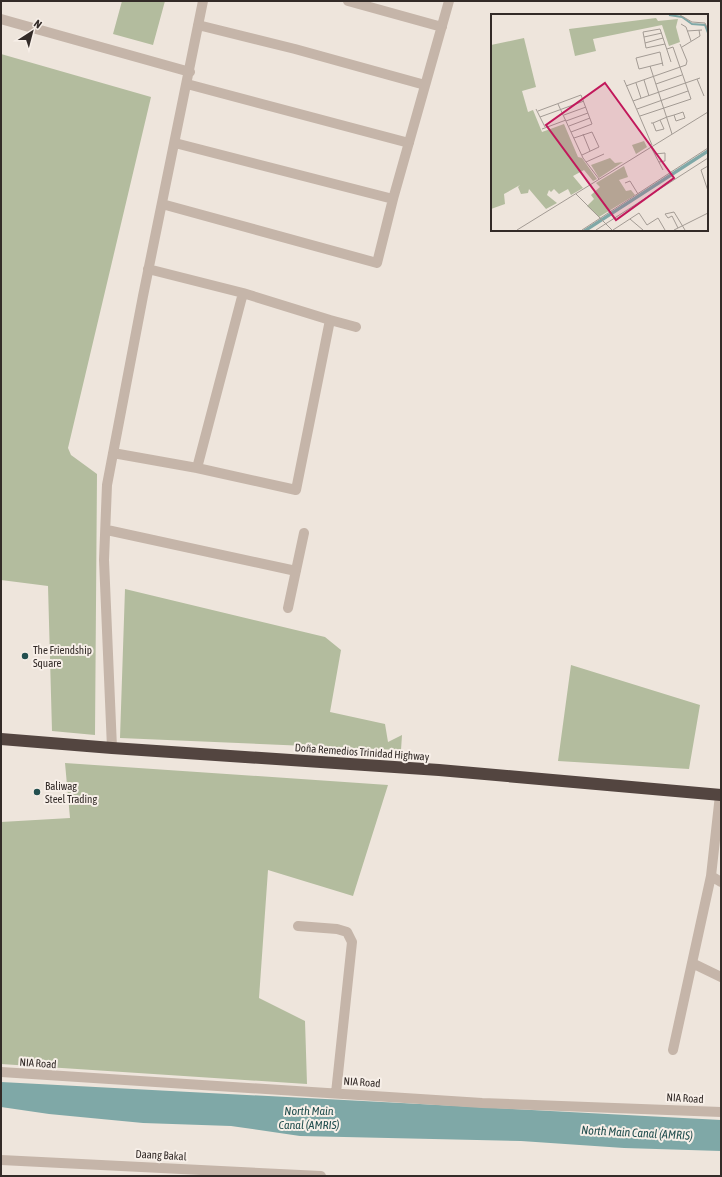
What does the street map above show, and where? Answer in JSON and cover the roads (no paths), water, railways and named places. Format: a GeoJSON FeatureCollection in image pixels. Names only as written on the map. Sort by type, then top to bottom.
{"type":"FeatureCollection","features":[{"type":"Feature","properties":{"kind":"highway","name":"Doña Remedios Trinidad Highway"},"geometry":{"type":"LineString","coordinates":[[1,739],[439,770],[720,795]]}},
{"type":"Feature","properties":{"kind":"street"},"geometry":{"type":"LineString","coordinates":[[112,748],[104,560],[107,530],[105,517],[107,485],[148,269],[190,72],[203,1]]}},
{"type":"Feature","properties":{"kind":"street"},"geometry":{"type":"LineString","coordinates":[[348,1],[442,26]]}},
{"type":"Feature","properties":{"kind":"street"},"geometry":{"type":"LineString","coordinates":[[162,204],[377,263],[393,199],[449,1]]}},
{"type":"Feature","properties":{"kind":"street"},"geometry":{"type":"LineString","coordinates":[[1,19],[190,72]]}},
{"type":"Feature","properties":{"kind":"street"},"geometry":{"type":"LineString","coordinates":[[198,25],[295,49],[426,85]]}},
{"type":"Feature","properties":{"kind":"street"},"geometry":{"type":"LineString","coordinates":[[187,84],[409,143]]}},
{"type":"Feature","properties":{"kind":"street"},"geometry":{"type":"LineString","coordinates":[[175,143],[393,199]]}},
{"type":"Feature","properties":{"kind":"street"},"geometry":{"type":"LineString","coordinates":[[148,269],[243,293],[356,327]]}},
{"type":"Feature","properties":{"kind":"street"},"geometry":{"type":"LineString","coordinates":[[197,468],[243,293]]}},
{"type":"Feature","properties":{"kind":"street"},"geometry":{"type":"LineString","coordinates":[[113,453],[197,468],[296,490],[330,320]]}},
{"type":"Feature","properties":{"kind":"street"},"geometry":{"type":"LineString","coordinates":[[107,530],[296,571]]}},
{"type":"Feature","properties":{"kind":"street"},"geometry":{"type":"LineString","coordinates":[[288,608],[304,533]]}},
{"type":"Feature","properties":{"kind":"street"},"geometry":{"type":"LineString","coordinates":[[674,1050],[711,876],[720,795]]}},
{"type":"Feature","properties":{"kind":"street"},"geometry":{"type":"LineString","coordinates":[[711,876],[721,882]]}},
{"type":"Feature","properties":{"kind":"street"},"geometry":{"type":"LineString","coordinates":[[298,926],[337,929],[347,932],[352,942],[336,1093]]}},
{"type":"Feature","properties":{"kind":"street"},"geometry":{"type":"LineString","coordinates":[[692,963],[721,977]]}},
{"type":"Feature","properties":{"kind":"street","name":"NIA Road"},"geometry":{"type":"LineString","coordinates":[[1,1072],[482,1103],[637,1107],[721,1112]]}},
{"type":"Feature","properties":{"kind":"street","name":"Daang Bakal"},"geometry":{"type":"LineString","coordinates":[[1,1160],[321,1176]]}},
{"type":"Feature","properties":{"kind":"water","name":"North Main Canal (AMRIS)"},"geometry":{"type":"Polygon","coordinates":[[[1,1082],[721,1120],[721,1151],[624,1148],[521,1141],[300,1136],[231,1126],[143,1123],[49,1114],[1,1107],[1,1082]]]}},
{"type":"Feature","properties":{"kind":"place","name":"The Friendship Square"},"geometry":{"type":"Point","coordinates":[25,656]}},
{"type":"Feature","properties":{"kind":"place","name":"Baliwag Steel Trading"},"geometry":{"type":"Point","coordinates":[37,792]}}]}
